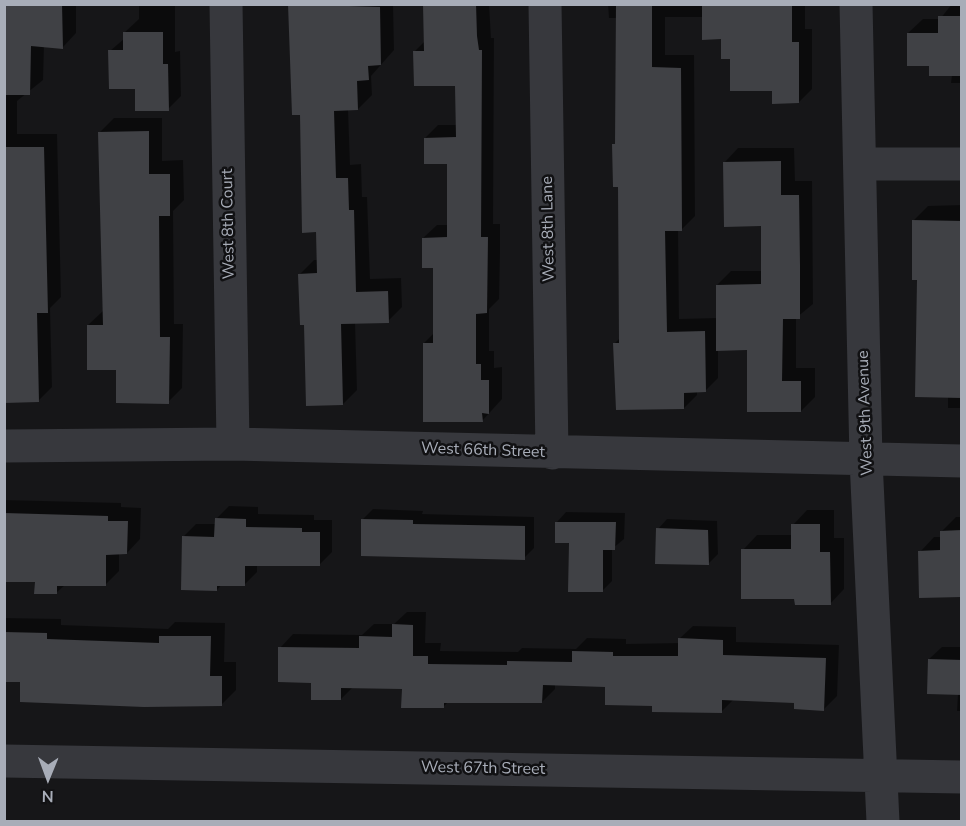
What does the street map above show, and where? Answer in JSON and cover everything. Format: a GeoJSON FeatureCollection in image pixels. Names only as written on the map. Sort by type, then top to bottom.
{"type":"FeatureCollection","features":[{"type":"Feature","properties":{"kind":"street","name":"West 8th Court"},"geometry":{"type":"LineString","coordinates":[[226,4],[233,444]]}},
{"type":"Feature","properties":{"kind":"street","name":"West 8th Lane"},"geometry":{"type":"LineString","coordinates":[[545,4],[552,453]]}},
{"type":"Feature","properties":{"kind":"street","name":"West 9th Avenue"},"geometry":{"type":"LineString","coordinates":[[856,4],[866,460],[883,822]]}},
{"type":"Feature","properties":{"kind":"street"},"geometry":{"type":"LineString","coordinates":[[860,164],[962,164]]}},
{"type":"Feature","properties":{"kind":"street","name":"West 66th Street"},"geometry":{"type":"LineString","coordinates":[[4,446],[233,444],[962,461]]}},
{"type":"Feature","properties":{"kind":"street","name":"West 67th Street"},"geometry":{"type":"LineString","coordinates":[[4,761],[962,777]]}},
{"type":"Feature","properties":{"kind":"building"},"geometry":{"type":"Polygon","coordinates":[[[4,4],[62,4],[63,49],[31,46],[30,95],[4,95],[4,4]]]}},
{"type":"Feature","properties":{"kind":"building"},"geometry":{"type":"Polygon","coordinates":[[[288,4],[380,7],[381,65],[368,66],[369,80],[357,81],[358,110],[334,111],[336,178],[348,178],[349,210],[354,210],[356,292],[388,291],[389,323],[341,324],[343,405],[306,406],[304,325],[300,325],[298,274],[317,273],[316,232],[302,233],[300,115],[292,115],[288,4]]]}},
{"type":"Feature","properties":{"kind":"building"},"geometry":{"type":"Polygon","coordinates":[[[423,4],[476,4],[477,36],[479,50],[482,50],[481,237],[488,237],[487,313],[476,314],[476,364],[481,364],[481,380],[489,380],[489,414],[482,413],[483,422],[423,422],[423,343],[433,343],[433,268],[422,268],[422,238],[447,237],[447,164],[424,164],[424,138],[456,137],[455,86],[414,86],[413,51],[424,51],[423,4]]]}},
{"type":"Feature","properties":{"kind":"building"},"geometry":{"type":"Polygon","coordinates":[[[616,4],[652,4],[652,67],[681,68],[682,231],[665,231],[667,332],[705,331],[706,392],[684,393],[684,409],[616,410],[613,343],[619,343],[618,187],[613,187],[612,144],[615,144],[616,4]]]}},
{"type":"Feature","properties":{"kind":"building"},"geometry":{"type":"Polygon","coordinates":[[[702,4],[792,4],[792,42],[799,42],[799,103],[772,104],[772,91],[730,91],[730,59],[721,59],[721,39],[702,40],[702,4]]]}},
{"type":"Feature","properties":{"kind":"building"},"geometry":{"type":"Polygon","coordinates":[[[938,16],[962,16],[962,76],[929,76],[929,66],[907,66],[907,33],[938,33],[938,16]]]}},
{"type":"Feature","properties":{"kind":"building"},"geometry":{"type":"Polygon","coordinates":[[[123,32],[163,32],[163,64],[168,64],[169,111],[135,111],[135,89],[109,89],[108,50],[123,50],[123,32]]]}},
{"type":"Feature","properties":{"kind":"building"},"geometry":{"type":"Polygon","coordinates":[[[149,131],[149,174],[170,174],[170,216],[159,216],[160,337],[170,337],[169,404],[116,403],[116,370],[87,370],[87,325],[103,325],[98,132],[149,131]]]}},
{"type":"Feature","properties":{"kind":"building"},"geometry":{"type":"Polygon","coordinates":[[[4,147],[44,147],[48,313],[37,313],[39,402],[4,403],[4,147]]]}},
{"type":"Feature","properties":{"kind":"building"},"geometry":{"type":"Polygon","coordinates":[[[781,161],[781,195],[799,195],[800,265],[800,319],[783,319],[782,381],[801,381],[801,412],[747,412],[747,350],[716,351],[716,285],[761,284],[761,226],[724,227],[723,162],[781,161]]]}},
{"type":"Feature","properties":{"kind":"building"},"geometry":{"type":"Polygon","coordinates":[[[912,220],[962,221],[962,398],[915,397],[917,280],[912,280],[912,220]]]}},
{"type":"Feature","properties":{"kind":"building"},"geometry":{"type":"Polygon","coordinates":[[[4,513],[108,516],[108,521],[128,521],[127,554],[106,555],[106,586],[57,586],[57,594],[34,594],[35,582],[4,582],[4,513]]]}},
{"type":"Feature","properties":{"kind":"building"},"geometry":{"type":"Polygon","coordinates":[[[215,518],[246,519],[246,527],[302,528],[302,532],[320,532],[320,566],[245,566],[245,586],[217,586],[217,591],[181,590],[182,536],[214,537],[215,518]]]}},
{"type":"Feature","properties":{"kind":"building"},"geometry":{"type":"Polygon","coordinates":[[[361,519],[413,520],[413,524],[525,526],[525,560],[361,556],[361,519]]]}},
{"type":"Feature","properties":{"kind":"building"},"geometry":{"type":"Polygon","coordinates":[[[555,522],[616,522],[615,550],[603,550],[603,592],[568,592],[569,543],[555,543],[555,522]]]}},
{"type":"Feature","properties":{"kind":"building"},"geometry":{"type":"Polygon","coordinates":[[[791,524],[820,524],[820,552],[830,552],[831,605],[795,605],[794,599],[741,599],[741,549],[791,549],[791,524]]]}},
{"type":"Feature","properties":{"kind":"building"},"geometry":{"type":"Polygon","coordinates":[[[656,528],[708,530],[709,565],[655,564],[656,528]]]}},
{"type":"Feature","properties":{"kind":"building"},"geometry":{"type":"Polygon","coordinates":[[[962,530],[962,597],[919,598],[918,551],[940,550],[940,531],[962,530]]]}},
{"type":"Feature","properties":{"kind":"building"},"geometry":{"type":"Polygon","coordinates":[[[392,624],[413,625],[413,656],[428,656],[428,664],[507,665],[507,661],[572,662],[572,651],[613,652],[613,656],[678,656],[678,638],[723,640],[723,655],[826,658],[824,711],[794,709],[794,703],[722,700],[722,713],[652,712],[652,706],[605,705],[605,687],[543,685],[542,703],[444,703],[444,708],[401,708],[402,689],[341,688],[341,700],[311,700],[311,683],[278,682],[278,647],[359,648],[359,636],[392,637],[392,624]]]}},
{"type":"Feature","properties":{"kind":"building"},"geometry":{"type":"Polygon","coordinates":[[[4,632],[47,633],[47,639],[159,643],[159,636],[211,636],[210,676],[222,676],[222,706],[144,707],[20,702],[20,682],[4,682],[4,632]]]}},
{"type":"Feature","properties":{"kind":"building"},"geometry":{"type":"Polygon","coordinates":[[[928,659],[962,660],[962,695],[927,694],[928,659]]]}}]}
